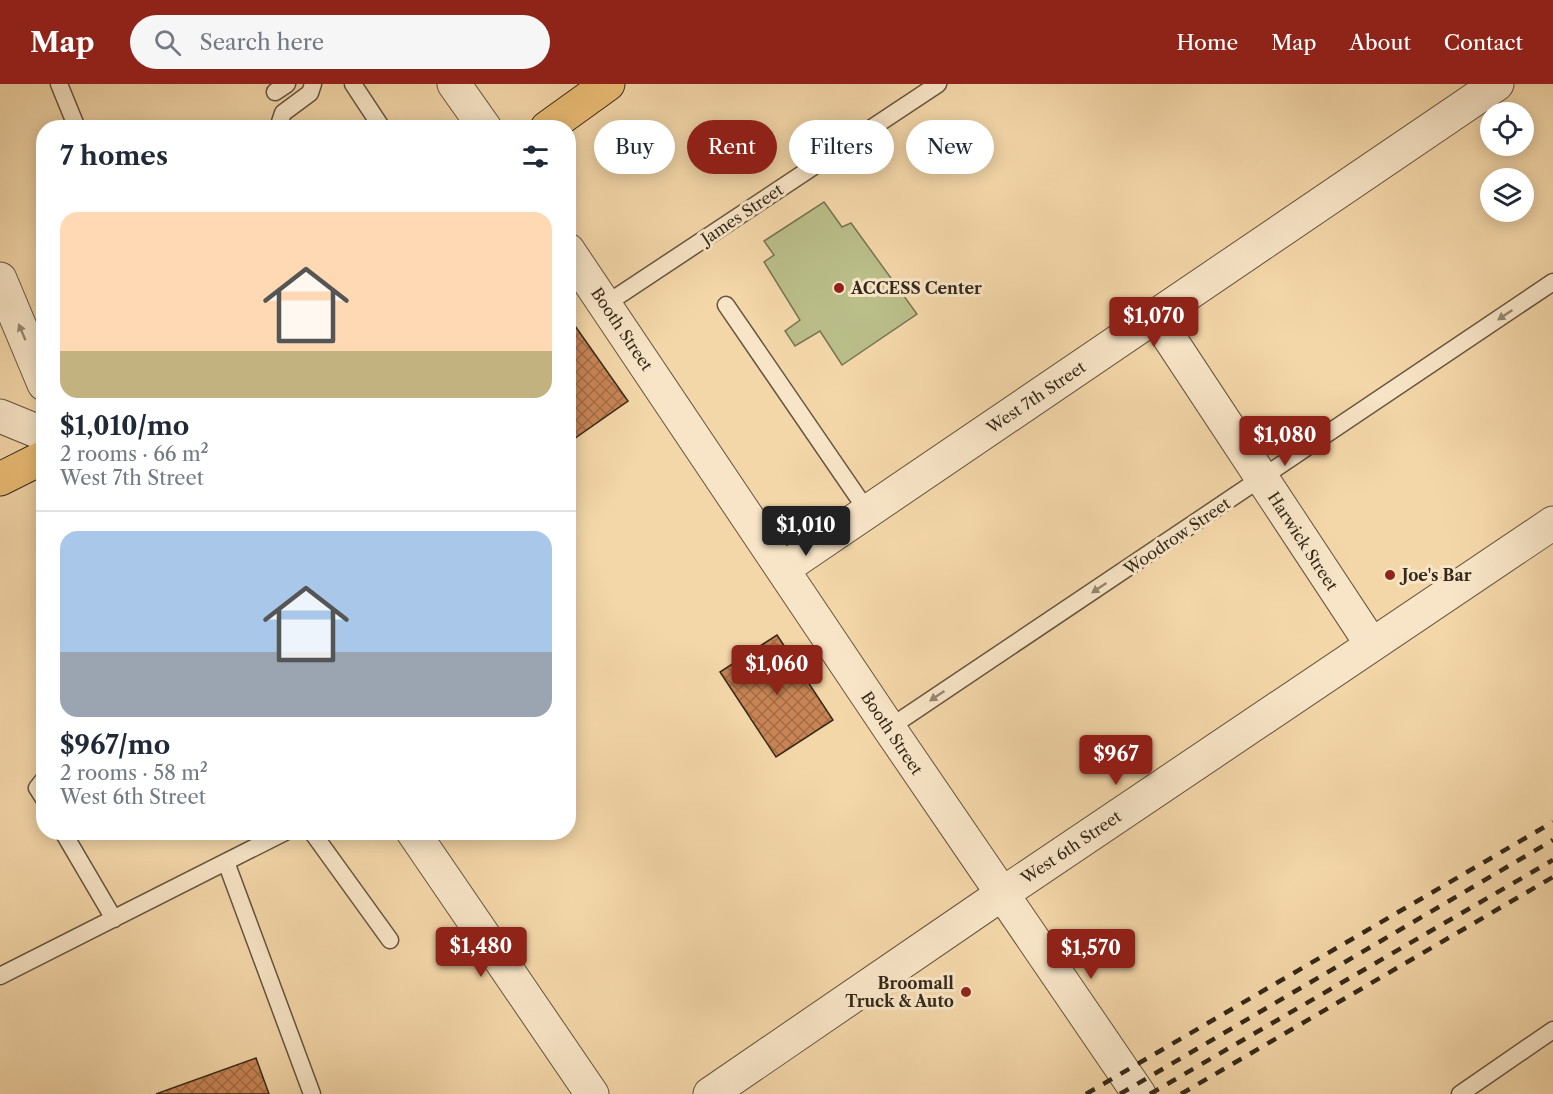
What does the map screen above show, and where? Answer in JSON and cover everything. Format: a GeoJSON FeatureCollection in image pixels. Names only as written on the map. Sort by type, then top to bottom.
{"type":"FeatureCollection","features":[{"type":"Feature","properties":{"kind":"main road"},"geometry":{"type":"LineString","coordinates":[[558,120],[608,84]]}},
{"type":"Feature","properties":{"kind":"main road"},"geometry":{"type":"LineString","coordinates":[[0,479],[36,461]]}},
{"type":"Feature","properties":{"kind":"street"},"geometry":{"type":"LineString","coordinates":[[454,84],[479,120]]}},
{"type":"Feature","properties":{"kind":"street","name":"West 7th Street"},"geometry":{"type":"LineString","coordinates":[[783,569],[1497,84]]}},
{"type":"Feature","properties":{"kind":"street","name":"Booth Street"},"geometry":{"type":"LineString","coordinates":[[576,261],[889,728],[1139,1094]]}},
{"type":"Feature","properties":{"kind":"street"},"geometry":{"type":"LineString","coordinates":[[0,279],[36,365]]}},
{"type":"Feature","properties":{"kind":"street","name":"Harwick Street"},"geometry":{"type":"LineString","coordinates":[[1155,316],[1372,645]]}},
{"type":"Feature","properties":{"kind":"street"},"geometry":{"type":"LineString","coordinates":[[0,416],[36,431]]}},
{"type":"Feature","properties":{"kind":"street","name":"West 6th Street"},"geometry":{"type":"LineString","coordinates":[[710,1094],[1002,894],[1553,523]]}},
{"type":"Feature","properties":{"kind":"street"},"geometry":{"type":"LineString","coordinates":[[418,840],[591,1094]]}},
{"type":"Feature","properties":{"kind":"lane"},"geometry":{"type":"LineString","coordinates":[[58,84],[74,120]]}},
{"type":"Feature","properties":{"kind":"lane"},"geometry":{"type":"LineString","coordinates":[[281,120],[283,113],[309,93],[313,84]]}},
{"type":"Feature","properties":{"kind":"lane"},"geometry":{"type":"LineString","coordinates":[[353,84],[377,120]]}},
{"type":"Feature","properties":{"kind":"lane","name":"James Street"},"geometry":{"type":"LineString","coordinates":[[606,304],[938,84]]}},
{"type":"Feature","properties":{"kind":"lane","name":"Woodrow Street"},"geometry":{"type":"LineString","coordinates":[[889,728],[1553,282]]}},
{"type":"Feature","properties":{"kind":"lane"},"geometry":{"type":"LineString","coordinates":[[726,305],[868,512]]}},
{"type":"Feature","properties":{"kind":"lane"},"geometry":{"type":"LineString","coordinates":[[68,840],[114,919]]}},
{"type":"Feature","properties":{"kind":"lane"},"geometry":{"type":"LineString","coordinates":[[0,976],[269,840]]}},
{"type":"Feature","properties":{"kind":"lane"},"geometry":{"type":"LineString","coordinates":[[318,840],[390,940]]}},
{"type":"Feature","properties":{"kind":"lane"},"geometry":{"type":"LineString","coordinates":[[226,862],[312,1094]]}},
{"type":"Feature","properties":{"kind":"lane"},"geometry":{"type":"LineString","coordinates":[[1460,1094],[1553,1030]]}},
{"type":"Feature","properties":{"kind":"green space","name":"ACCESS Center"},"geometry":{"type":"Polygon","coordinates":[[[824,202],[842,227],[851,223],[917,314],[842,365],[820,331],[795,346],[785,331],[800,320],[764,262],[774,255],[764,241],[824,202]]]}},
{"type":"Feature","properties":{"kind":"building"},"geometry":{"type":"Polygon","coordinates":[[[576,327],[628,401],[576,437],[576,327]]]}},
{"type":"Feature","properties":{"kind":"building"},"geometry":{"type":"Polygon","coordinates":[[[777,635],[833,720],[776,757],[720,672],[777,635]]]}},
{"type":"Feature","properties":{"kind":"building"},"geometry":{"type":"Polygon","coordinates":[[[256,1058],[269,1094],[156,1094],[256,1058]]]}},
{"type":"Feature","properties":{"kind":"railway"},"geometry":{"type":"LineString","coordinates":[[1086,1094],[1553,822]]}},
{"type":"Feature","properties":{"kind":"railway"},"geometry":{"type":"LineString","coordinates":[[1120,1094],[1553,840]]}},
{"type":"Feature","properties":{"kind":"railway"},"geometry":{"type":"LineString","coordinates":[[1150,1094],[1553,860]]}},
{"type":"Feature","properties":{"kind":"railway"},"geometry":{"type":"LineString","coordinates":[[1181,1094],[1553,877]]}},
{"type":"Feature","properties":{"kind":"place","name":"ACCESS Center"},"geometry":{"type":"Point","coordinates":[839,288]}},
{"type":"Feature","properties":{"kind":"place","name":"Joe's Bar"},"geometry":{"type":"Point","coordinates":[1390,575]}},
{"type":"Feature","properties":{"kind":"place","name":"Broomall Truck & Auto"},"geometry":{"type":"Point","coordinates":[966,992]}}]}
